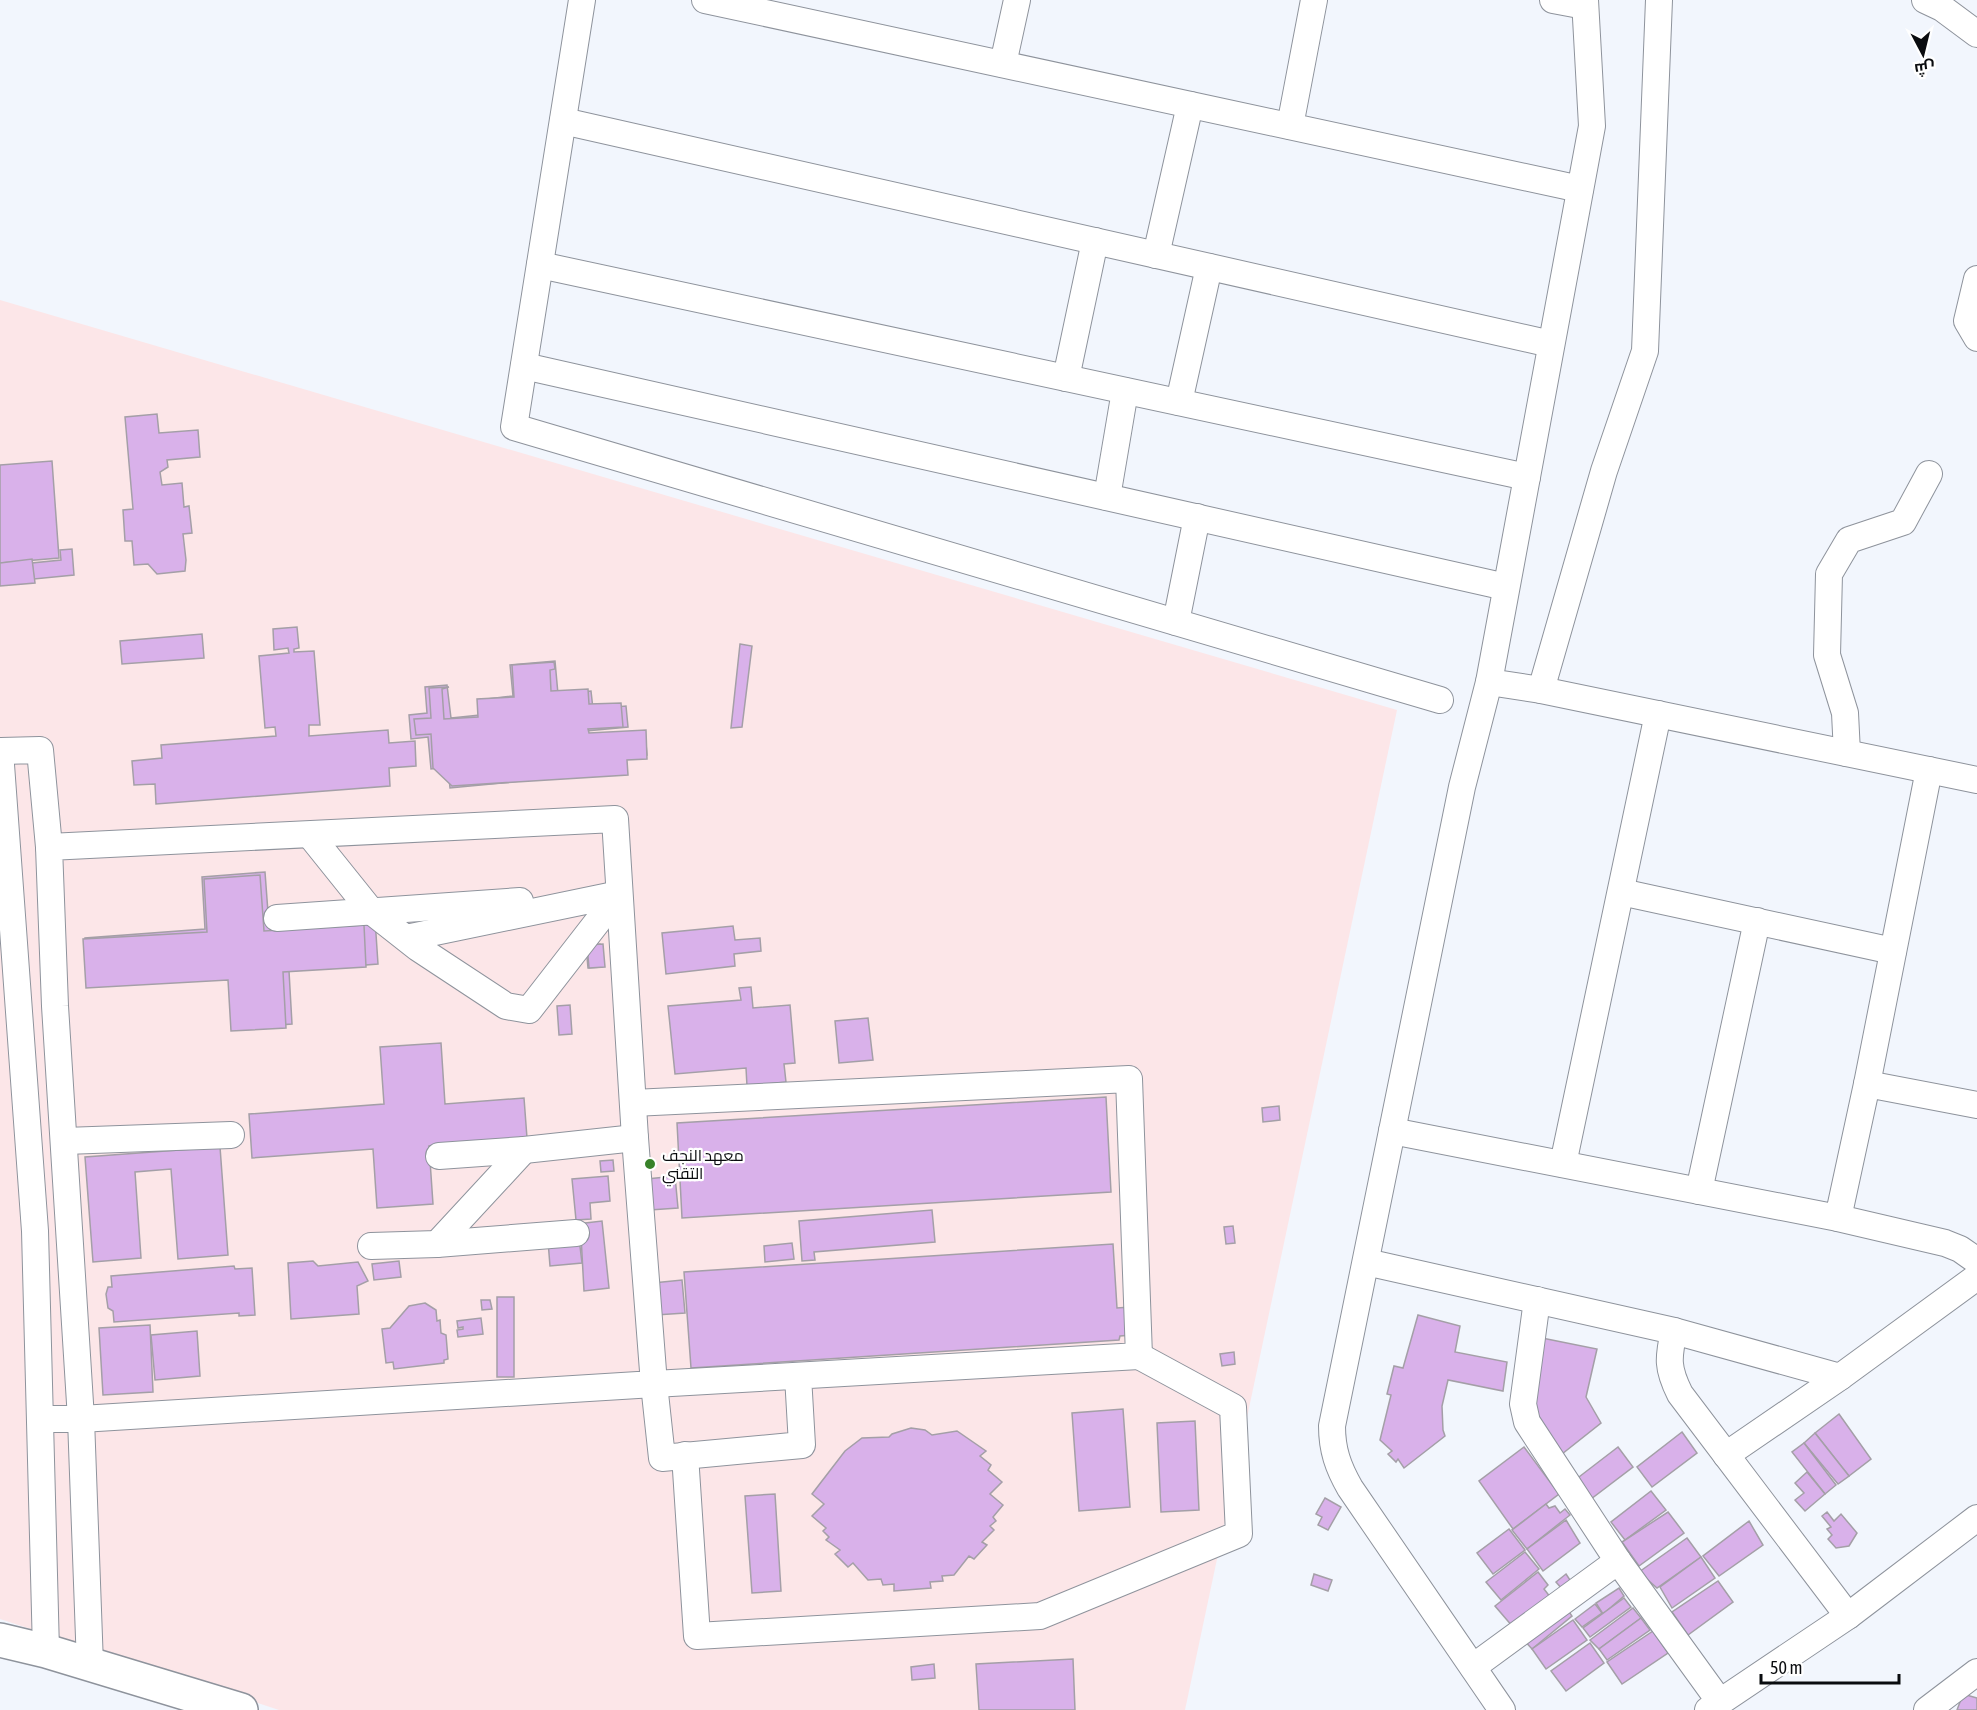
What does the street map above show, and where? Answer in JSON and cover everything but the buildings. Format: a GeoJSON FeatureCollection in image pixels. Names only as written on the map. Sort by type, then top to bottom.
{"type":"FeatureCollection","features":[{"type":"Feature","properties":{"kind":"main road"},"geometry":{"type":"LineString","coordinates":[[0,1640],[46,1651],[241,1710]]}},
{"type":"Feature","properties":{"kind":"street"},"geometry":{"type":"LineString","coordinates":[[582,0],[514,427],[1440,700]]}},
{"type":"Feature","properties":{"kind":"street"},"geometry":{"type":"LineString","coordinates":[[705,0],[1580,189]]}},
{"type":"Feature","properties":{"kind":"street"},"geometry":{"type":"LineString","coordinates":[[1003,64],[1017,0]]}},
{"type":"Feature","properties":{"kind":"street"},"geometry":{"type":"LineString","coordinates":[[1290,126],[1314,0]]}},
{"type":"Feature","properties":{"kind":"street"},"geometry":{"type":"LineString","coordinates":[[1502,1710],[1350,1488],[1336,1461],[1332,1442],[1332,1426],[1462,787],[1488,682],[1592,126],[1585,3],[1554,0]]}},
{"type":"Feature","properties":{"kind":"street"},"geometry":{"type":"LineString","coordinates":[[1541,690],[1604,471],[1645,351],[1659,0]]}},
{"type":"Feature","properties":{"kind":"street"},"geometry":{"type":"LineString","coordinates":[[1938,3],[1977,34]]}},
{"type":"Feature","properties":{"kind":"street"},"geometry":{"type":"LineString","coordinates":[[1156,255],[1190,105]]}},
{"type":"Feature","properties":{"kind":"street"},"geometry":{"type":"LineString","coordinates":[[563,121],[1551,344]]}},
{"type":"Feature","properties":{"kind":"street"},"geometry":{"type":"LineString","coordinates":[[1066,378],[1095,241]]}},
{"type":"Feature","properties":{"kind":"street"},"geometry":{"type":"LineString","coordinates":[[540,265],[1527,477]]}},
{"type":"Feature","properties":{"kind":"street"},"geometry":{"type":"LineString","coordinates":[[1179,402],[1209,267]]}},
{"type":"Feature","properties":{"kind":"street"},"geometry":{"type":"LineString","coordinates":[[1977,279],[1967,321],[1977,338]]}},
{"type":"Feature","properties":{"kind":"street"},"geometry":{"type":"LineString","coordinates":[[524,366],[1506,587]]}},
{"type":"Feature","properties":{"kind":"street"},"geometry":{"type":"LineString","coordinates":[[1107,497],[1125,391]]}},
{"type":"Feature","properties":{"kind":"street"},"geometry":{"type":"LineString","coordinates":[[1847,753],[1845,713],[1827,655],[1829,574],[1850,540],[1903,522],[1929,474]]}},
{"type":"Feature","properties":{"kind":"street"},"geometry":{"type":"LineString","coordinates":[[1176,622],[1197,517]]}},
{"type":"Feature","properties":{"kind":"street"},"geometry":{"type":"LineString","coordinates":[[1488,682],[1541,690],[1977,780]]}},
{"type":"Feature","properties":{"kind":"street"},"geometry":{"type":"LineString","coordinates":[[1563,1164],[1658,714]]}},
{"type":"Feature","properties":{"kind":"street"},"geometry":{"type":"LineString","coordinates":[[46,1651],[35,1230],[1,751],[40,750],[49,847],[55,1006],[81,1419],[90,1665]]}},
{"type":"Feature","properties":{"kind":"street"},"geometry":{"type":"LineString","coordinates":[[1838,1218],[1929,770]]}},
{"type":"Feature","properties":{"kind":"street"},"geometry":{"type":"LineString","coordinates":[[49,847],[615,819],[635,1138],[662,1458],[802,1445],[798,1376]]}},
{"type":"Feature","properties":{"kind":"street"},"geometry":{"type":"LineString","coordinates":[[310,835],[371,912],[405,938],[506,1006],[529,1010],[619,894]]}},
{"type":"Feature","properties":{"kind":"street"},"geometry":{"type":"LineString","coordinates":[[1621,892],[1893,951]]}},
{"type":"Feature","properties":{"kind":"street"},"geometry":{"type":"LineString","coordinates":[[277,918],[619,894]]}},
{"type":"Feature","properties":{"kind":"street"},"geometry":{"type":"LineString","coordinates":[[405,938],[619,894]]}},
{"type":"Feature","properties":{"kind":"street"},"geometry":{"type":"LineString","coordinates":[[1699,1191],[1757,921]]}},
{"type":"Feature","properties":{"kind":"street"},"geometry":{"type":"LineString","coordinates":[[18,1006],[55,1006]]}},
{"type":"Feature","properties":{"kind":"street"},"geometry":{"type":"LineString","coordinates":[[633,1103],[1128,1079],[1139,1356]]}},
{"type":"Feature","properties":{"kind":"street"},"geometry":{"type":"LineString","coordinates":[[1867,1084],[1977,1105]]}},
{"type":"Feature","properties":{"kind":"street"},"geometry":{"type":"LineString","coordinates":[[1392,1131],[1838,1218],[1945,1243],[1960,1249],[1977,1261]]}},
{"type":"Feature","properties":{"kind":"street"},"geometry":{"type":"LineString","coordinates":[[65,1141],[231,1134]]}},
{"type":"Feature","properties":{"kind":"street"},"geometry":{"type":"LineString","coordinates":[[439,1156],[635,1138]]}},
{"type":"Feature","properties":{"kind":"street"},"geometry":{"type":"LineString","coordinates":[[437,1244],[524,1150]]}},
{"type":"Feature","properties":{"kind":"street"},"geometry":{"type":"LineString","coordinates":[[35,1230],[68,1229]]}},
{"type":"Feature","properties":{"kind":"street"},"geometry":{"type":"LineString","coordinates":[[371,1246],[437,1244],[576,1233]]}},
{"type":"Feature","properties":{"kind":"street"},"geometry":{"type":"LineString","coordinates":[[1366,1262],[1674,1331],[1840,1377]]}},
{"type":"Feature","properties":{"kind":"street"},"geometry":{"type":"LineString","coordinates":[[1726,1455],[1840,1377],[1977,1276]]}},
{"type":"Feature","properties":{"kind":"street"},"geometry":{"type":"LineString","coordinates":[[1538,1300],[1523,1413],[1617,1561],[1714,1706],[1848,1616],[1977,1518]]}},
{"type":"Feature","properties":{"kind":"street"},"geometry":{"type":"LineString","coordinates":[[1674,1331],[1669,1368],[1680,1394],[1848,1616]]}},
{"type":"Feature","properties":{"kind":"street"},"geometry":{"type":"LineString","coordinates":[[40,1419],[81,1419],[1139,1356],[1233,1407],[1239,1534],[1040,1616],[697,1636],[685,1455]]}},
{"type":"Feature","properties":{"kind":"street"},"geometry":{"type":"LineString","coordinates":[[1473,1667],[1617,1561]]}},
{"type":"Feature","properties":{"kind":"street"},"geometry":{"type":"LineString","coordinates":[[1927,1710],[1977,1672]]}},
{"type":"Feature","properties":{"kind":"shaded area","name":"معهد النجف التقني"},"geometry":{"type":"Polygon","coordinates":[[[0,300],[1397,710],[1185,1710],[279,1710],[0,1619],[0,300]]]}},
{"type":"Feature","properties":{"kind":"place","name":"معهد النجف التقني"},"geometry":{"type":"Point","coordinates":[650,1164]}}]}
